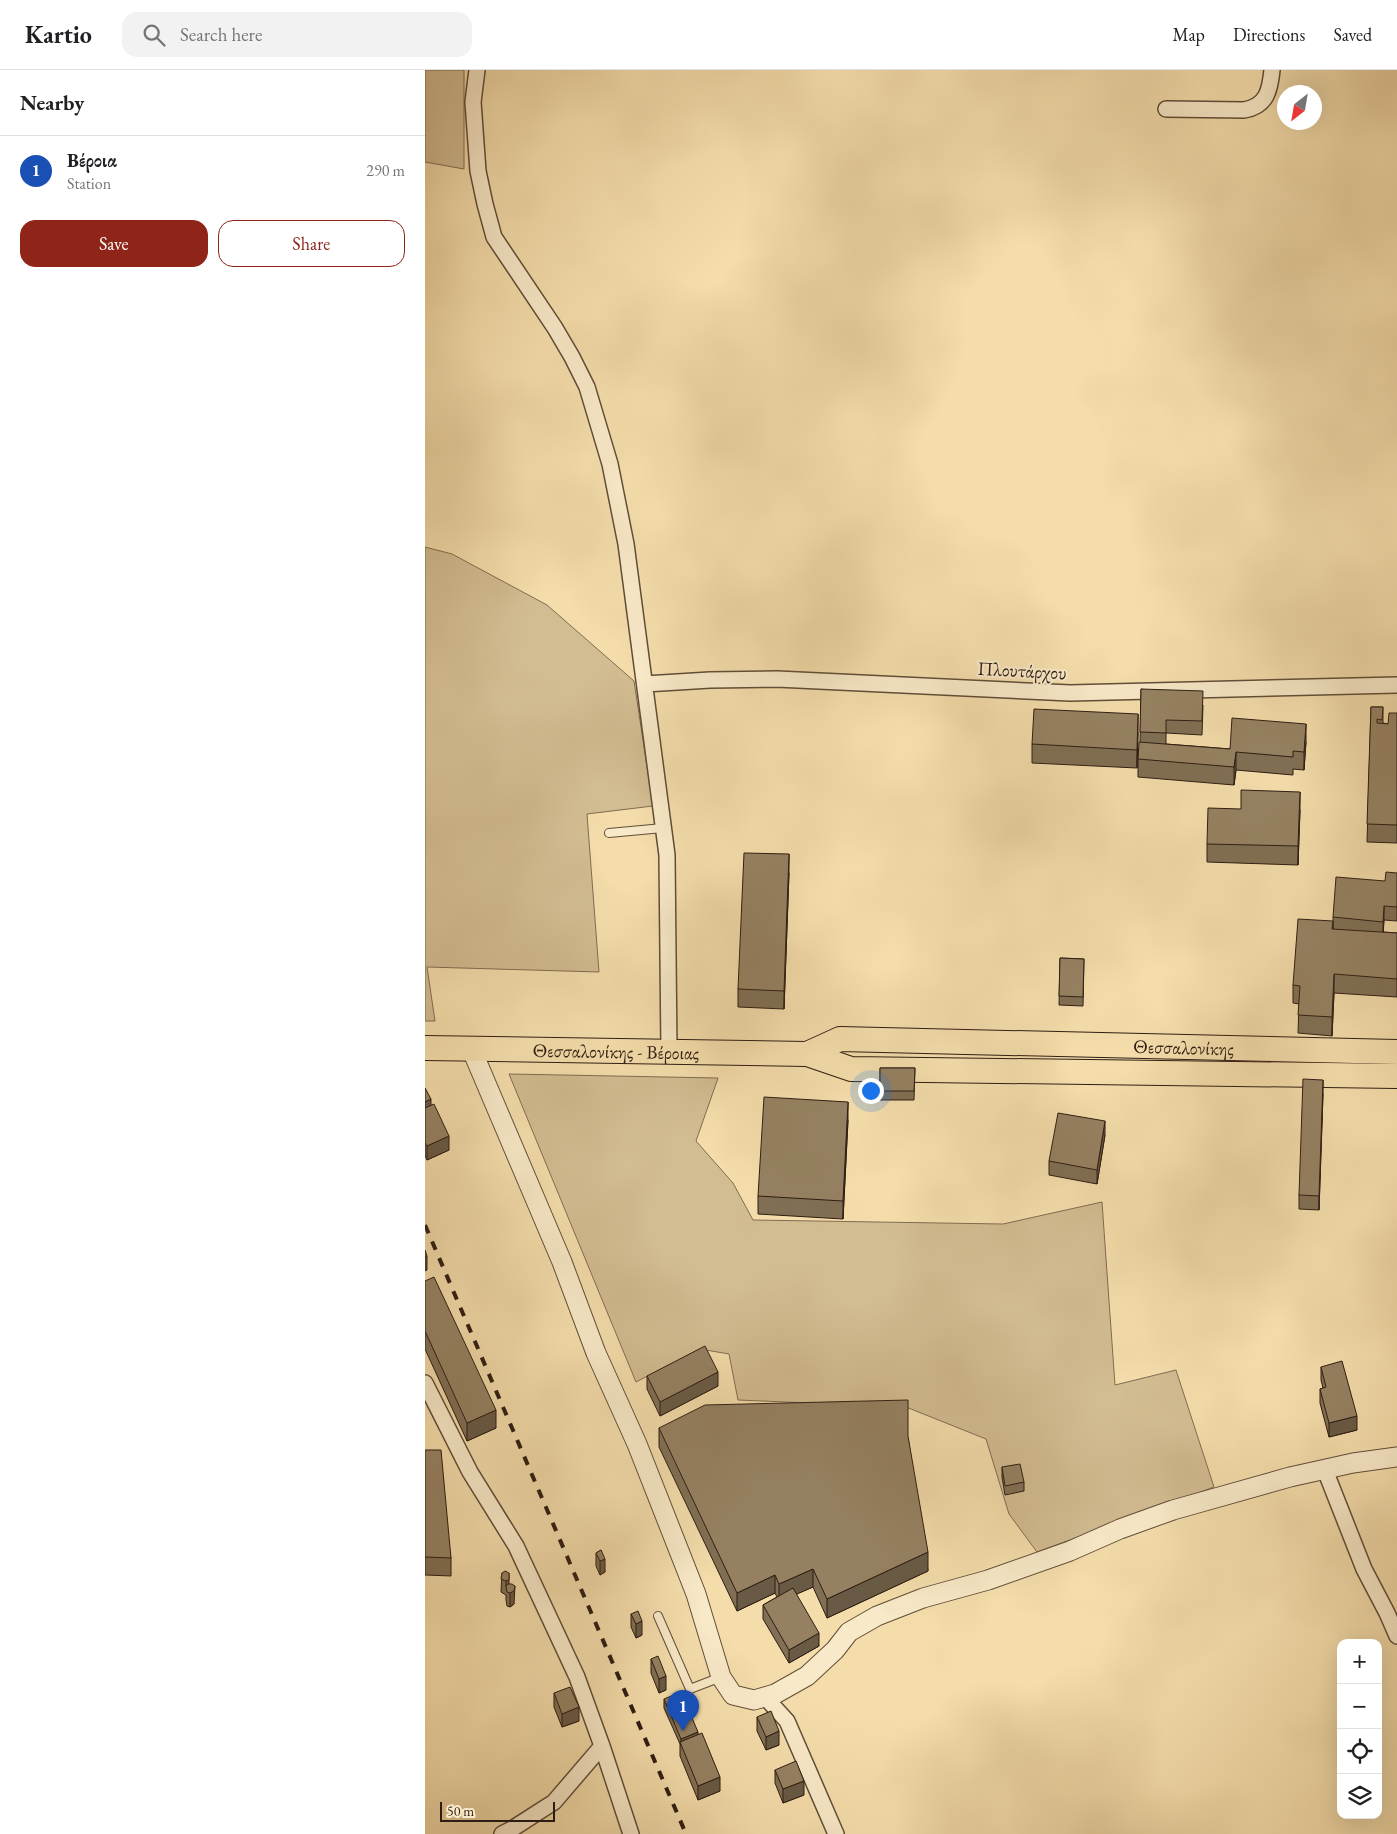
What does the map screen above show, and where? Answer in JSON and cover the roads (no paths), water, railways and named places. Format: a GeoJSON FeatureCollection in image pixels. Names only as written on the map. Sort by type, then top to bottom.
{"type":"FeatureCollection","features":[{"type":"Feature","properties":{"kind":"main road","name":"Θεσσαλονίκης - Βέροιας"},"geometry":{"type":"LineString","coordinates":[[807,1054],[840,1039],[971,1042]]}},
{"type":"Feature","properties":{"kind":"main road","name":"Θεσσαλονίκης"},"geometry":{"type":"LineString","coordinates":[[971,1042],[1397,1052]]}},
{"type":"Feature","properties":{"kind":"main road","name":"Θεσσαλονίκης - Βέροιας"},"geometry":{"type":"LineString","coordinates":[[425,1048],[807,1054],[851,1069],[975,1071]]}},
{"type":"Feature","properties":{"kind":"main road","name":"Θεσσαλονίκης"},"geometry":{"type":"LineString","coordinates":[[975,1071],[1397,1076]]}},
{"type":"Feature","properties":{"kind":"street"},"geometry":{"type":"LineString","coordinates":[[477,70],[473,102],[479,171],[494,237],[555,328],[587,387],[612,473],[626,544],[667,855],[669,1052]]}},
{"type":"Feature","properties":{"kind":"street"},"geometry":{"type":"LineString","coordinates":[[1166,109],[1244,110],[1255,108],[1267,95],[1272,70]]}},
{"type":"Feature","properties":{"kind":"street","name":"Πλουτάρχου"},"geometry":{"type":"LineString","coordinates":[[645,684],[710,680],[777,679],[1070,693],[1397,685]]}},
{"type":"Feature","properties":{"kind":"street"},"geometry":{"type":"LineString","coordinates":[[471,1048],[562,1262],[596,1353],[637,1444],[696,1594],[721,1677],[733,1695],[754,1700],[775,1694],[807,1676],[835,1650],[849,1632],[877,1616],[923,1598],[988,1580],[1070,1551],[1119,1529],[1173,1510],[1290,1477],[1353,1463],[1397,1456]]}},
{"type":"Feature","properties":{"kind":"street"},"geometry":{"type":"LineString","coordinates":[[425,1383],[471,1472],[516,1546],[577,1677],[631,1834]]}},
{"type":"Feature","properties":{"kind":"street"},"geometry":{"type":"LineString","coordinates":[[1325,1470],[1364,1569],[1392,1612],[1397,1636]]}},
{"type":"Feature","properties":{"kind":"street"},"geometry":{"type":"LineString","coordinates":[[765,1697],[787,1721],[836,1834]]}},
{"type":"Feature","properties":{"kind":"street"},"geometry":{"type":"LineString","coordinates":[[502,1834],[512,1830],[554,1802],[602,1746]]}},
{"type":"Feature","properties":{"kind":"lane"},"geometry":{"type":"LineString","coordinates":[[609,833],[663,828]]}},
{"type":"Feature","properties":{"kind":"lane"},"geometry":{"type":"LineString","coordinates":[[658,1616],[690,1689],[721,1677]]}},
{"type":"Feature","properties":{"kind":"railway"},"geometry":{"type":"LineString","coordinates":[[425,1225],[686,1834]]}},
{"type":"Feature","properties":{"kind":"place","name":"Βέροια"},"geometry":{"type":"Point","coordinates":[683,1731]}}]}
